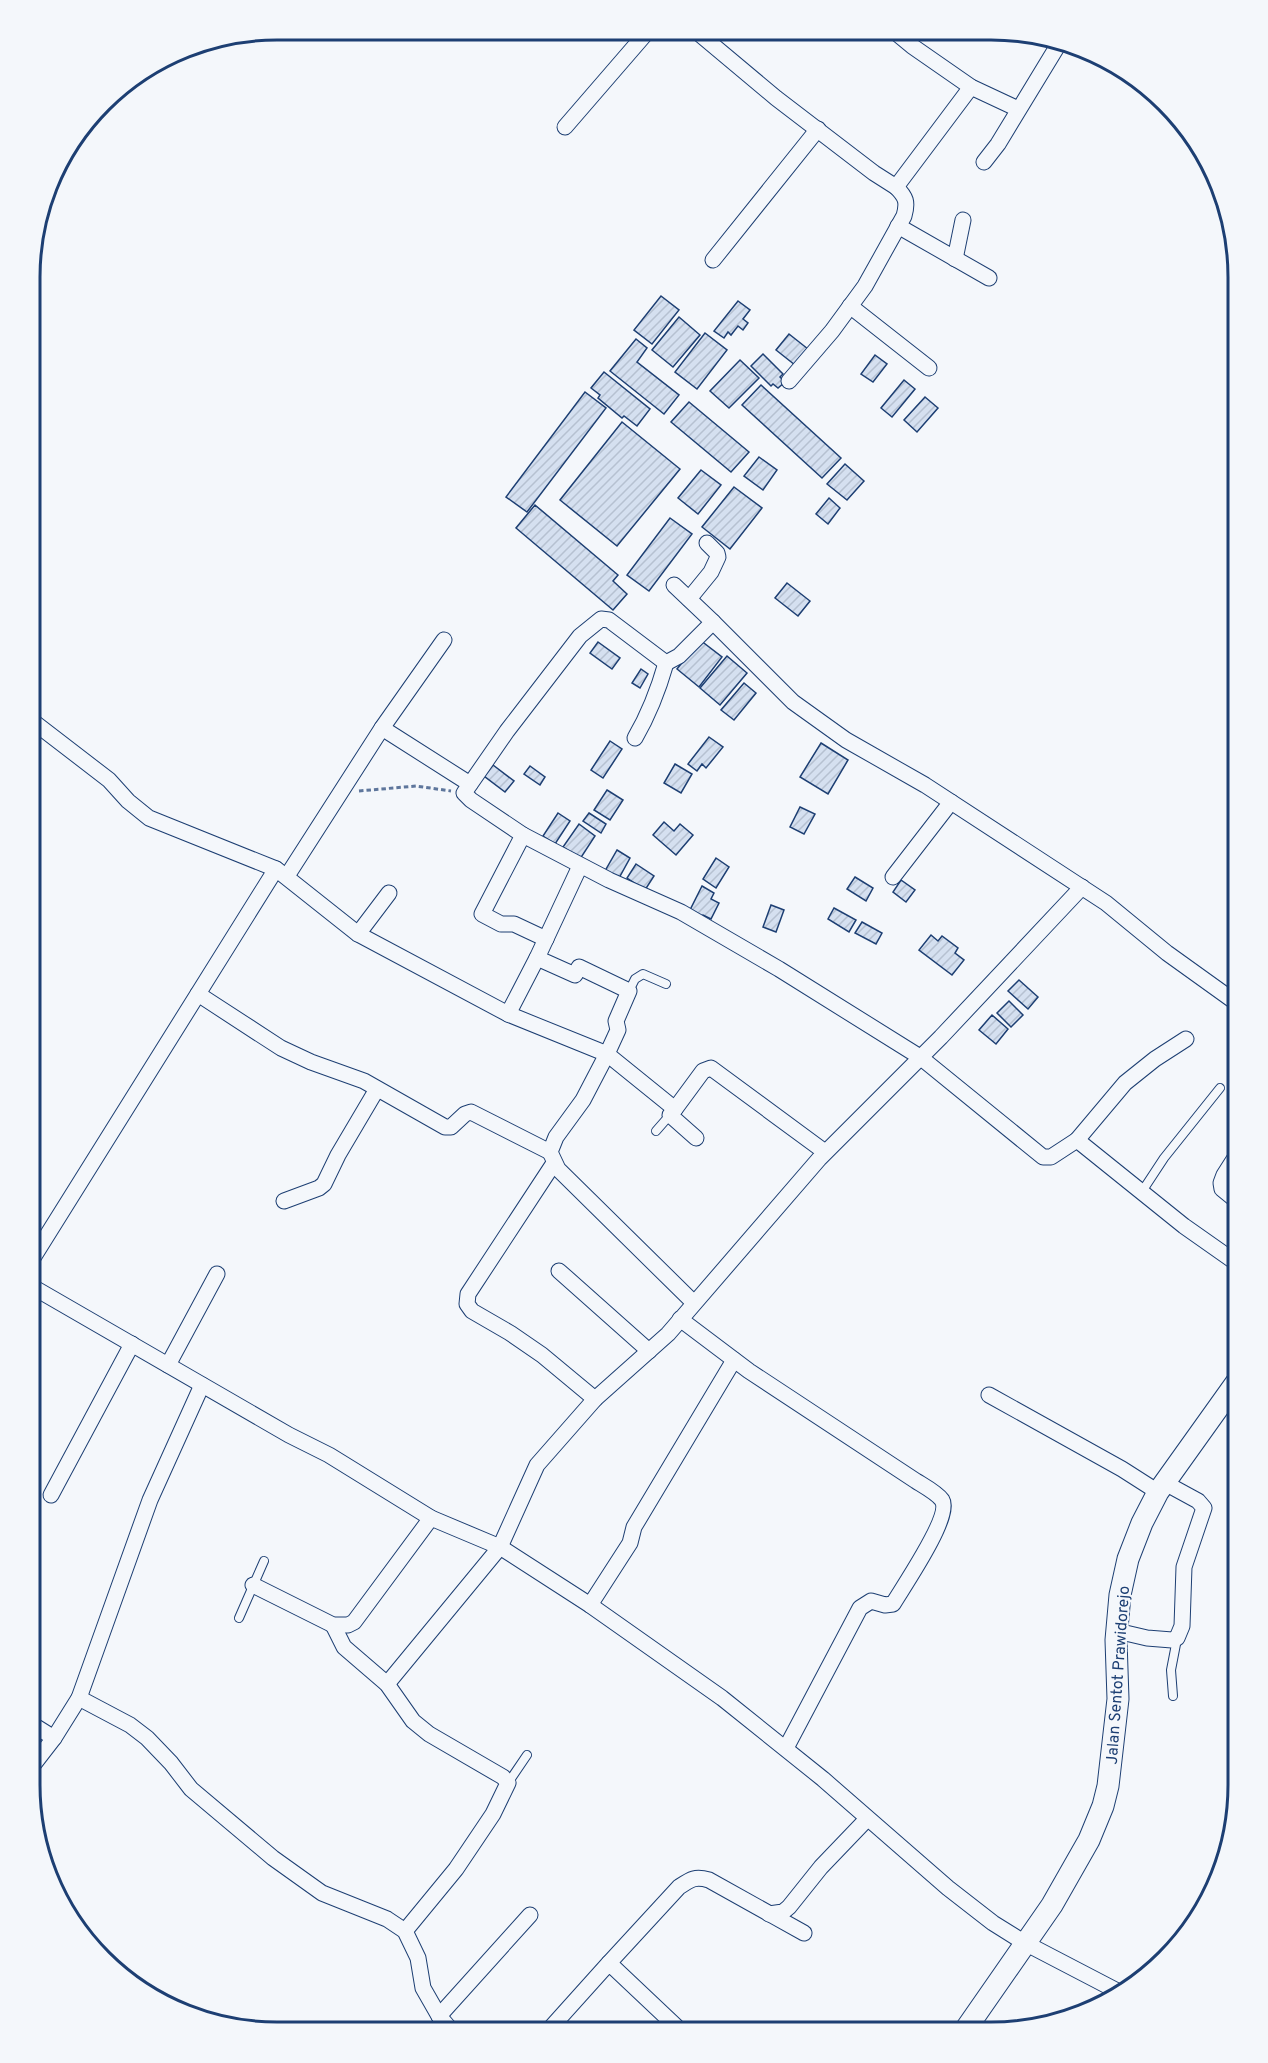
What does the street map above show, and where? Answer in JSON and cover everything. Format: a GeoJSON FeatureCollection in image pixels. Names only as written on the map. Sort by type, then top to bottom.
{"type":"FeatureCollection","features":[{"type":"Feature","properties":{"kind":"main road","name":"Jalan Sentot Prawidorejo"},"geometry":{"type":"LineString","coordinates":[[971,2022],[1052,1905],[1089,1840],[1103,1806],[1108,1786],[1118,1700],[1120,1595],[1128,1559],[1142,1523],[1228,1395]]}},
{"type":"Feature","properties":{"kind":"street"},"geometry":{"type":"LineString","coordinates":[[565,127],[640,40]]}},
{"type":"Feature","properties":{"kind":"street"},"geometry":{"type":"LineString","coordinates":[[707,40],[874,173],[905,195],[907,205],[898,226],[865,286],[789,381]]}},
{"type":"Feature","properties":{"kind":"street"},"geometry":{"type":"LineString","coordinates":[[905,40],[971,87],[1018,110]]}},
{"type":"Feature","properties":{"kind":"street"},"geometry":{"type":"LineString","coordinates":[[984,162],[998,144],[1055,50]]}},
{"type":"Feature","properties":{"kind":"street"},"geometry":{"type":"LineString","coordinates":[[896,187],[971,87]]}},
{"type":"Feature","properties":{"kind":"street"},"geometry":{"type":"LineString","coordinates":[[713,260],[818,129]]}},
{"type":"Feature","properties":{"kind":"street"},"geometry":{"type":"LineString","coordinates":[[955,259],[963,220]]}},
{"type":"Feature","properties":{"kind":"street"},"geometry":{"type":"LineString","coordinates":[[898,226],[989,278]]}},
{"type":"Feature","properties":{"kind":"street"},"geometry":{"type":"LineString","coordinates":[[850,306],[929,368]]}},
{"type":"Feature","properties":{"kind":"street"},"geometry":{"type":"LineString","coordinates":[[689,599],[711,572],[718,557],[717,553],[706,543]]}},
{"type":"Feature","properties":{"kind":"street"},"geometry":{"type":"LineString","coordinates":[[674,585],[793,702],[846,740],[951,802],[1106,903],[1167,953],[1228,997]]}},
{"type":"Feature","properties":{"kind":"street"},"geometry":{"type":"LineString","coordinates":[[467,788],[507,731],[580,636],[601,619],[609,620],[666,663]]}},
{"type":"Feature","properties":{"kind":"street"},"geometry":{"type":"LineString","coordinates":[[635,738],[649,715],[666,663],[679,656],[713,622]]}},
{"type":"Feature","properties":{"kind":"street"},"geometry":{"type":"LineString","coordinates":[[40,1247],[198,994],[444,640]]}},
{"type":"Feature","properties":{"kind":"street"},"geometry":{"type":"LineString","coordinates":[[40,726],[110,780],[128,801],[149,818],[281,872],[358,934],[508,1014],[607,1054],[672,1112],[696,1138]]}},
{"type":"Feature","properties":{"kind":"street"},"geometry":{"type":"LineString","coordinates":[[382,728],[467,788],[471,800],[523,835],[580,866],[681,912],[779,969],[920,1057],[1043,1157],[1051,1157],[1077,1140],[1125,1083],[1155,1059],[1186,1039]]}},
{"type":"Feature","properties":{"kind":"street"},"geometry":{"type":"LineString","coordinates":[[893,877],[951,802]]}},
{"type":"Feature","properties":{"kind":"street"},"geometry":{"type":"LineString","coordinates":[[523,835],[482,914],[501,924],[514,924],[546,939]]}},
{"type":"Feature","properties":{"kind":"street"},"geometry":{"type":"LineString","coordinates":[[508,1014],[580,866]]}},
{"type":"Feature","properties":{"kind":"street"},"geometry":{"type":"LineString","coordinates":[[387,1684],[500,1547],[537,1466],[595,1399],[649,1351],[680,1319],[825,1152],[1019,956],[1082,887]]}},
{"type":"Feature","properties":{"kind":"street"},"geometry":{"type":"LineString","coordinates":[[358,934],[389,893]]}},
{"type":"Feature","properties":{"kind":"street"},"geometry":{"type":"LineString","coordinates":[[537,958],[575,975],[579,967],[629,991],[616,1021],[618,1030],[607,1054],[583,1100],[556,1137],[552,1158],[468,1294],[467,1304],[472,1311],[542,1355],[595,1399]]}},
{"type":"Feature","properties":{"kind":"street"},"geometry":{"type":"LineString","coordinates":[[198,994],[280,1048],[364,1081],[447,1128],[454,1126],[465,1114],[471,1112],[552,1158],[694,1303]]}},
{"type":"Feature","properties":{"kind":"street"},"geometry":{"type":"LineString","coordinates":[[672,1112],[703,1071],[711,1068],[825,1152]]}},
{"type":"Feature","properties":{"kind":"street"},"geometry":{"type":"LineString","coordinates":[[284,1201],[324,1184],[338,1155],[377,1089]]}},
{"type":"Feature","properties":{"kind":"street"},"geometry":{"type":"LineString","coordinates":[[1077,1140],[1142,1193],[1228,1257]]}},
{"type":"Feature","properties":{"kind":"street"},"geometry":{"type":"LineString","coordinates":[[1228,1170],[1221,1182],[1222,1189],[1228,1194]]}},
{"type":"Feature","properties":{"kind":"street"},"geometry":{"type":"LineString","coordinates":[[559,1271],[649,1351]]}},
{"type":"Feature","properties":{"kind":"street"},"geometry":{"type":"LineString","coordinates":[[168,1365],[217,1274]]}},
{"type":"Feature","properties":{"kind":"street"},"geometry":{"type":"LineString","coordinates":[[40,1291],[289,1435],[329,1455],[431,1518],[500,1547],[590,1605],[705,1685],[786,1748],[948,1888],[993,1923],[1025,1943],[1113,1989]]}},
{"type":"Feature","properties":{"kind":"street"},"geometry":{"type":"LineString","coordinates":[[680,1319],[734,1360],[916,1480],[942,1499],[944,1507],[937,1530],[893,1604],[885,1605],[871,1601],[860,1608],[786,1748]]}},
{"type":"Feature","properties":{"kind":"street"},"geometry":{"type":"LineString","coordinates":[[51,1494],[132,1344]]}},
{"type":"Feature","properties":{"kind":"street"},"geometry":{"type":"LineString","coordinates":[[590,1605],[630,1543],[634,1527],[734,1360]]}},
{"type":"Feature","properties":{"kind":"street"},"geometry":{"type":"LineString","coordinates":[[40,1756],[79,1698],[150,1500],[202,1385]]}},
{"type":"Feature","properties":{"kind":"street"},"geometry":{"type":"LineString","coordinates":[[989,1395],[1122,1469],[1198,1501],[1204,1508],[1184,1567],[1182,1626],[1177,1638],[1172,1640],[1147,1638],[1121,1632]]}},
{"type":"Feature","properties":{"kind":"street"},"geometry":{"type":"LineString","coordinates":[[253,1585],[333,1625],[348,1625],[354,1622],[431,1518]]}},
{"type":"Feature","properties":{"kind":"street"},"geometry":{"type":"LineString","coordinates":[[333,1625],[344,1647],[387,1684],[413,1721],[429,1734],[503,1777],[508,1783],[493,1814],[456,1869],[405,1931]]}},
{"type":"Feature","properties":{"kind":"street"},"geometry":{"type":"LineString","coordinates":[[79,1698],[130,1725],[147,1738],[171,1763],[191,1789],[273,1858],[322,1893],[387,1919],[405,1931],[418,1958],[423,1988],[444,2022]]}},
{"type":"Feature","properties":{"kind":"street"},"geometry":{"type":"LineString","coordinates":[[40,1729],[54,1738]]}},
{"type":"Feature","properties":{"kind":"street"},"geometry":{"type":"LineString","coordinates":[[769,1914],[783,1912],[789,1907],[820,1867],[867,1819]]}},
{"type":"Feature","properties":{"kind":"street"},"geometry":{"type":"LineString","coordinates":[[556,2022],[679,1887],[691,1879],[698,1877],[709,1880],[804,1933]]}},
{"type":"Feature","properties":{"kind":"street"},"geometry":{"type":"LineString","coordinates":[[439,2016],[530,1915]]}},
{"type":"Feature","properties":{"kind":"street"},"geometry":{"type":"LineString","coordinates":[[609,1963],[671,2022]]}},
{"type":"Feature","properties":{"kind":"lane"},"geometry":{"type":"LineString","coordinates":[[629,991],[635,979],[644,974],[666,984]]}},
{"type":"Feature","properties":{"kind":"lane"},"geometry":{"type":"LineString","coordinates":[[1142,1193],[1164,1158],[1220,1088]]}},
{"type":"Feature","properties":{"kind":"lane"},"geometry":{"type":"LineString","coordinates":[[656,1131],[672,1112]]}},
{"type":"Feature","properties":{"kind":"lane"},"geometry":{"type":"LineString","coordinates":[[239,1618],[264,1561]]}},
{"type":"Feature","properties":{"kind":"lane"},"geometry":{"type":"LineString","coordinates":[[1173,1696],[1171,1670],[1177,1638]]}},
{"type":"Feature","properties":{"kind":"lane"},"geometry":{"type":"LineString","coordinates":[[508,1783],[527,1755]]}},
{"type":"Feature","properties":{"kind":"path"},"geometry":{"type":"LineString","coordinates":[[357,791],[416,786],[467,788]]}},
{"type":"Feature","properties":{"kind":"building"},"geometry":{"type":"Polygon","coordinates":[[[661,296],[679,310],[652,344],[634,330],[661,296]]]}},
{"type":"Feature","properties":{"kind":"building"},"geometry":{"type":"Polygon","coordinates":[[[738,301],[750,310],[743,319],[748,323],[743,330],[738,326],[731,335],[728,332],[724,338],[714,331],[738,301]]]}},
{"type":"Feature","properties":{"kind":"building"},"geometry":{"type":"Polygon","coordinates":[[[679,317],[700,335],[673,367],[652,350],[679,317]]]}},
{"type":"Feature","properties":{"kind":"building"},"geometry":{"type":"Polygon","coordinates":[[[705,333],[727,350],[697,389],[675,372],[705,333]]]}},
{"type":"Feature","properties":{"kind":"building"},"geometry":{"type":"Polygon","coordinates":[[[789,334],[808,349],[795,365],[776,350],[789,334]]]}},
{"type":"Feature","properties":{"kind":"building"},"geometry":{"type":"Polygon","coordinates":[[[636,339],[647,348],[637,362],[679,395],[664,414],[610,371],[636,339]]]}},
{"type":"Feature","properties":{"kind":"building"},"geometry":{"type":"Polygon","coordinates":[[[763,354],[783,374],[780,377],[785,382],[778,388],[773,384],[771,386],[751,366],[763,354]]]}},
{"type":"Feature","properties":{"kind":"building"},"geometry":{"type":"Polygon","coordinates":[[[875,355],[887,364],[873,382],[861,374],[875,355]]]}},
{"type":"Feature","properties":{"kind":"building"},"geometry":{"type":"Polygon","coordinates":[[[740,360],[759,378],[729,408],[710,391],[740,360]]]}},
{"type":"Feature","properties":{"kind":"building"},"geometry":{"type":"Polygon","coordinates":[[[604,372],[650,409],[637,426],[624,416],[622,418],[598,398],[600,395],[591,388],[604,372]]]}},
{"type":"Feature","properties":{"kind":"building"},"geometry":{"type":"Polygon","coordinates":[[[904,380],[915,389],[892,417],[881,408],[904,380]]]}},
{"type":"Feature","properties":{"kind":"building"},"geometry":{"type":"Polygon","coordinates":[[[761,385],[841,458],[822,478],[742,405],[761,385]]]}},
{"type":"Feature","properties":{"kind":"building"},"geometry":{"type":"Polygon","coordinates":[[[585,392],[606,408],[527,512],[506,497],[585,392]]]}},
{"type":"Feature","properties":{"kind":"building"},"geometry":{"type":"Polygon","coordinates":[[[925,397],[938,408],[917,432],[904,420],[925,397]]]}},
{"type":"Feature","properties":{"kind":"building"},"geometry":{"type":"Polygon","coordinates":[[[689,402],[749,452],[731,472],[671,422],[689,402]]]}},
{"type":"Feature","properties":{"kind":"building"},"geometry":{"type":"Polygon","coordinates":[[[622,422],[680,469],[617,546],[560,500],[622,422]]]}},
{"type":"Feature","properties":{"kind":"building"},"geometry":{"type":"Polygon","coordinates":[[[759,457],[777,470],[763,490],[744,476],[759,457]]]}},
{"type":"Feature","properties":{"kind":"building"},"geometry":{"type":"Polygon","coordinates":[[[845,464],[864,481],[847,500],[827,484],[845,464]]]}},
{"type":"Feature","properties":{"kind":"building"},"geometry":{"type":"Polygon","coordinates":[[[701,470],[721,485],[698,514],[678,498],[701,470]]]}},
{"type":"Feature","properties":{"kind":"building"},"geometry":{"type":"Polygon","coordinates":[[[734,487],[762,508],[730,549],[702,527],[734,487]]]}},
{"type":"Feature","properties":{"kind":"building"},"geometry":{"type":"Polygon","coordinates":[[[829,498],[840,508],[828,524],[816,514],[829,498]]]}},
{"type":"Feature","properties":{"kind":"building"},"geometry":{"type":"Polygon","coordinates":[[[535,505],[618,575],[613,581],[627,594],[613,610],[516,528],[535,505]]]}},
{"type":"Feature","properties":{"kind":"building"},"geometry":{"type":"Polygon","coordinates":[[[670,518],[692,534],[649,591],[627,575],[670,518]]]}},
{"type":"Feature","properties":{"kind":"building"},"geometry":{"type":"Polygon","coordinates":[[[787,583],[810,601],[798,616],[775,598],[787,583]]]}},
{"type":"Feature","properties":{"kind":"building"},"geometry":{"type":"Polygon","coordinates":[[[700,640],[722,657],[699,687],[677,669],[700,640]]]}},
{"type":"Feature","properties":{"kind":"building"},"geometry":{"type":"Polygon","coordinates":[[[598,642],[620,658],[612,669],[590,653],[598,642]]]}},
{"type":"Feature","properties":{"kind":"building"},"geometry":{"type":"Polygon","coordinates":[[[727,656],[747,673],[720,705],[700,688],[727,656]]]}},
{"type":"Feature","properties":{"kind":"building"},"geometry":{"type":"Polygon","coordinates":[[[641,669],[648,674],[640,688],[632,683],[641,669]]]}},
{"type":"Feature","properties":{"kind":"building"},"geometry":{"type":"Polygon","coordinates":[[[744,683],[756,693],[734,720],[721,710],[744,683]]]}},
{"type":"Feature","properties":{"kind":"building"},"geometry":{"type":"Polygon","coordinates":[[[709,737],[723,747],[706,768],[702,764],[697,771],[688,764],[709,737]]]}},
{"type":"Feature","properties":{"kind":"building"},"geometry":{"type":"Polygon","coordinates":[[[610,741],[622,749],[603,778],[591,770],[610,741]]]}},
{"type":"Feature","properties":{"kind":"building"},"geometry":{"type":"Polygon","coordinates":[[[821,743],[848,760],[828,794],[800,777],[821,743]]]}},
{"type":"Feature","properties":{"kind":"building"},"geometry":{"type":"Polygon","coordinates":[[[675,764],[692,774],[681,793],[664,783],[675,764]]]}},
{"type":"Feature","properties":{"kind":"building"},"geometry":{"type":"Polygon","coordinates":[[[493,765],[514,781],[505,792],[484,776],[493,765]]]}},
{"type":"Feature","properties":{"kind":"building"},"geometry":{"type":"Polygon","coordinates":[[[530,766],[545,777],[540,785],[524,774],[530,766]]]}},
{"type":"Feature","properties":{"kind":"building"},"geometry":{"type":"Polygon","coordinates":[[[607,790],[623,800],[610,820],[594,810],[607,790]]]}},
{"type":"Feature","properties":{"kind":"building"},"geometry":{"type":"Polygon","coordinates":[[[800,807],[815,814],[804,834],[790,827],[800,807]]]}},
{"type":"Feature","properties":{"kind":"building"},"geometry":{"type":"Polygon","coordinates":[[[558,813],[570,821],[555,844],[543,836],[558,813]]]}},
{"type":"Feature","properties":{"kind":"building"},"geometry":{"type":"Polygon","coordinates":[[[589,813],[606,824],[601,833],[583,821],[589,813]]]}},
{"type":"Feature","properties":{"kind":"building"},"geometry":{"type":"Polygon","coordinates":[[[664,822],[674,831],[680,824],[693,835],[676,855],[653,835],[664,822]]]}},
{"type":"Feature","properties":{"kind":"building"},"geometry":{"type":"Polygon","coordinates":[[[579,824],[595,836],[580,859],[563,847],[579,824]]]}},
{"type":"Feature","properties":{"kind":"building"},"geometry":{"type":"Polygon","coordinates":[[[617,850],[630,858],[619,878],[605,871],[617,850]]]}},
{"type":"Feature","properties":{"kind":"building"},"geometry":{"type":"Polygon","coordinates":[[[716,858],[729,867],[716,888],[703,879],[716,858]]]}},
{"type":"Feature","properties":{"kind":"building"},"geometry":{"type":"Polygon","coordinates":[[[636,864],[654,876],[645,890],[627,878],[636,864]]]}},
{"type":"Feature","properties":{"kind":"building"},"geometry":{"type":"Polygon","coordinates":[[[855,877],[873,888],[866,901],[847,889],[855,877]]]}},
{"type":"Feature","properties":{"kind":"building"},"geometry":{"type":"Polygon","coordinates":[[[901,880],[915,890],[906,902],[893,892],[901,880]]]}},
{"type":"Feature","properties":{"kind":"building"},"geometry":{"type":"Polygon","coordinates":[[[702,886],[714,893],[711,899],[719,903],[711,919],[689,912],[702,886]]]}},
{"type":"Feature","properties":{"kind":"building"},"geometry":{"type":"Polygon","coordinates":[[[771,905],[784,910],[776,932],[763,927],[771,905]]]}},
{"type":"Feature","properties":{"kind":"building"},"geometry":{"type":"Polygon","coordinates":[[[834,908],[856,920],[849,932],[828,919],[834,908]]]}},
{"type":"Feature","properties":{"kind":"building"},"geometry":{"type":"Polygon","coordinates":[[[862,922],[882,933],[876,944],[855,933],[862,922]]]}},
{"type":"Feature","properties":{"kind":"building"},"geometry":{"type":"Polygon","coordinates":[[[931,935],[938,941],[942,936],[958,948],[955,953],[964,960],[952,975],[919,950],[931,935]]]}},
{"type":"Feature","properties":{"kind":"building"},"geometry":{"type":"Polygon","coordinates":[[[1019,980],[1038,997],[1028,1009],[1008,991],[1019,980]]]}},
{"type":"Feature","properties":{"kind":"building"},"geometry":{"type":"Polygon","coordinates":[[[1009,1001],[1023,1015],[1011,1027],[997,1013],[1009,1001]]]}},
{"type":"Feature","properties":{"kind":"building"},"geometry":{"type":"Polygon","coordinates":[[[992,1015],[1008,1029],[996,1044],[979,1030],[992,1015]]]}}]}
